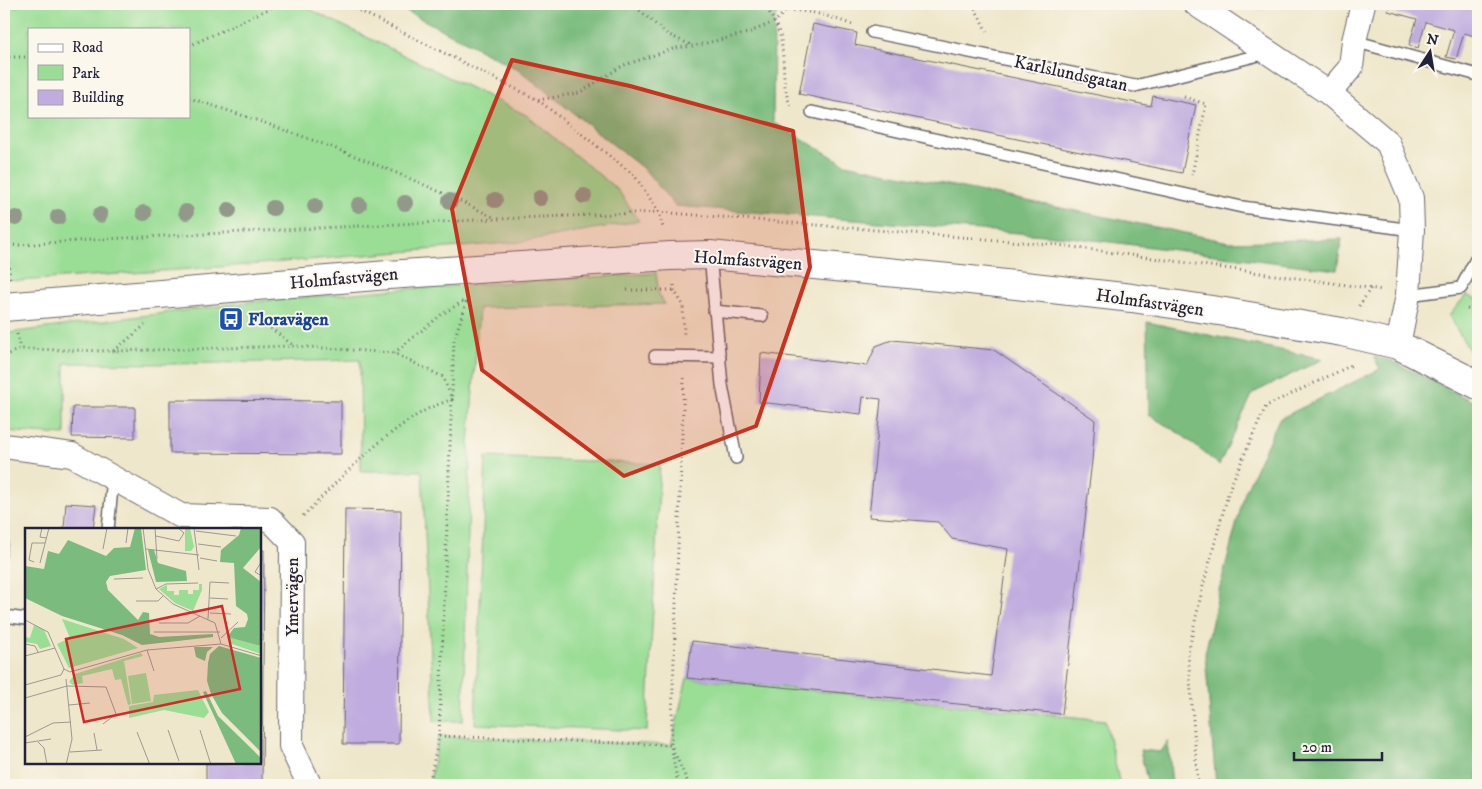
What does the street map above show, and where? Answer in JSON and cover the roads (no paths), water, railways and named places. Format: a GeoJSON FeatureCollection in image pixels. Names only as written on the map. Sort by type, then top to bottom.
{"type":"FeatureCollection","features":[{"type":"Feature","properties":{"kind":"street"},"geometry":{"type":"LineString","coordinates":[[1196,4],[1329,93],[1388,143],[1411,198],[1412,230],[1408,295],[1398,346]]}},
{"type":"Feature","properties":{"kind":"street"},"geometry":{"type":"LineString","coordinates":[[1329,93],[1351,67],[1354,41],[1363,4]]}},
{"type":"Feature","properties":{"kind":"street","name":"Holmfastvägen"},"geometry":{"type":"LineString","coordinates":[[4,307],[388,274],[710,255],[970,280],[1132,298],[1225,312],[1342,332],[1398,346],[1478,385]]}},
{"type":"Feature","properties":{"kind":"street","name":"Ymervägen"},"geometry":{"type":"LineString","coordinates":[[4,446],[72,455],[181,516],[270,520],[285,534],[292,542],[291,746],[306,784]]}},
{"type":"Feature","properties":{"kind":"lane","name":"Karlslundsgatan"},"geometry":{"type":"LineString","coordinates":[[872,32],[1135,86],[1269,52]]}},
{"type":"Feature","properties":{"kind":"lane"},"geometry":{"type":"LineString","coordinates":[[1354,41],[1478,75]]}},
{"type":"Feature","properties":{"kind":"lane"},"geometry":{"type":"LineString","coordinates":[[812,112],[1242,208],[1412,230]]}},
{"type":"Feature","properties":{"kind":"lane"},"geometry":{"type":"LineString","coordinates":[[710,255],[722,385],[736,458]]}},
{"type":"Feature","properties":{"kind":"lane"},"geometry":{"type":"LineString","coordinates":[[1408,295],[1461,288],[1478,256]]}},
{"type":"Feature","properties":{"kind":"lane"},"geometry":{"type":"LineString","coordinates":[[714,311],[762,316]]}},
{"type":"Feature","properties":{"kind":"lane"},"geometry":{"type":"LineString","coordinates":[[655,356],[720,357]]}},
{"type":"Feature","properties":{"kind":"lane"},"geometry":{"type":"LineString","coordinates":[[108,528],[113,478]]}},
{"type":"Feature","properties":{"kind":"lane"},"geometry":{"type":"LineString","coordinates":[[4,616],[25,619]]}},
{"type":"Feature","properties":{"kind":"place","name":"Floravägen"},"geometry":{"type":"Point","coordinates":[231,319]}}]}
